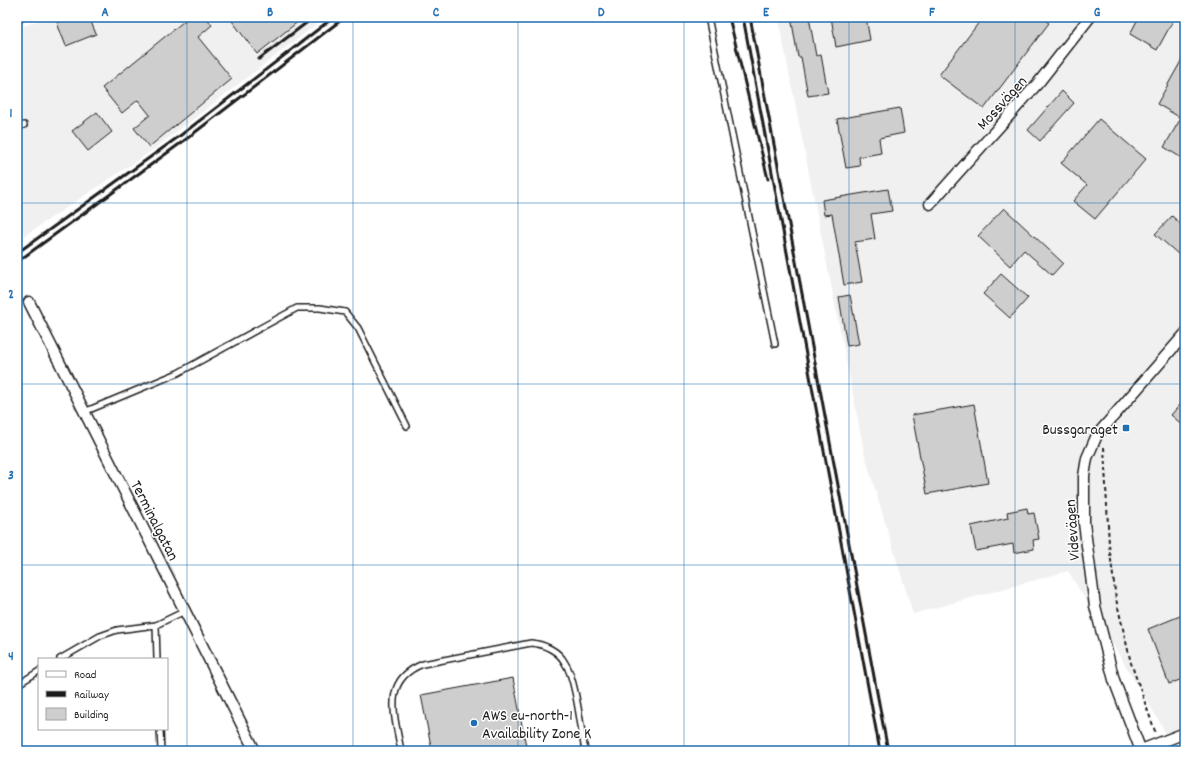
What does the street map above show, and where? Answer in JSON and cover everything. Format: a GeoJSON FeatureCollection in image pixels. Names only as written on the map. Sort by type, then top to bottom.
{"type":"FeatureCollection","features":[{"type":"Feature","properties":{"kind":"street","name":"Mossvägen"},"geometry":{"type":"LineString","coordinates":[[930,204],[1038,82],[1090,17]]}},
{"type":"Feature","properties":{"kind":"street","name":"Terminalgatan"},"geometry":{"type":"LineString","coordinates":[[29,302],[255,751]]}},
{"type":"Feature","properties":{"kind":"street","name":"Videvägen"},"geometry":{"type":"LineString","coordinates":[[1141,750],[1114,680],[1095,606],[1084,523],[1084,476],[1087,458],[1097,435],[1185,334]]}},
{"type":"Feature","properties":{"kind":"street"},"geometry":{"type":"LineString","coordinates":[[1141,750],[1185,732]]}},
{"type":"Feature","properties":{"kind":"lane"},"geometry":{"type":"LineString","coordinates":[[708,17],[775,344]]}},
{"type":"Feature","properties":{"kind":"lane"},"geometry":{"type":"LineString","coordinates":[[17,126],[24,125]]}},
{"type":"Feature","properties":{"kind":"lane"},"geometry":{"type":"LineString","coordinates":[[84,412],[178,373],[297,308],[320,308],[345,312],[358,328],[407,426]]}},
{"type":"Feature","properties":{"kind":"lane"},"geometry":{"type":"LineString","coordinates":[[62,658],[100,636],[117,630],[156,625],[185,611]]}},
{"type":"Feature","properties":{"kind":"lane"},"geometry":{"type":"LineString","coordinates":[[156,625],[157,658]]}},
{"type":"Feature","properties":{"kind":"lane"},"geometry":{"type":"LineString","coordinates":[[401,751],[393,708],[397,685],[404,674],[412,668],[423,664],[531,643],[540,644],[550,649],[565,662],[570,675],[585,751]]}},
{"type":"Feature","properties":{"kind":"lane"},"geometry":{"type":"LineString","coordinates":[[17,685],[38,673]]}},
{"type":"Feature","properties":{"kind":"lane"},"geometry":{"type":"LineString","coordinates":[[160,730],[161,751]]}},
{"type":"Feature","properties":{"kind":"path"},"geometry":{"type":"LineString","coordinates":[[1105,444],[1103,457],[1105,494],[1109,545],[1116,600],[1131,663],[1160,743]]}},
{"type":"Feature","properties":{"kind":"shaded area"},"geometry":{"type":"Polygon","coordinates":[[[47,17],[326,17],[153,150],[24,236],[17,206],[17,29],[47,17]]]}},
{"type":"Feature","properties":{"kind":"shaded area"},"geometry":{"type":"Polygon","coordinates":[[[778,17],[1185,17],[1185,751],[1173,751],[1161,724],[1068,571],[913,614],[865,456],[778,17]]]}},
{"type":"Feature","properties":{"kind":"building"},"geometry":{"type":"Polygon","coordinates":[[[71,17],[89,17],[96,34],[66,46],[57,23],[71,17]]]}},
{"type":"Feature","properties":{"kind":"building"},"geometry":{"type":"Polygon","coordinates":[[[189,17],[206,17],[212,25],[198,37],[232,79],[149,147],[134,128],[150,115],[138,100],[122,113],[102,88],[189,17]]]}},
{"type":"Feature","properties":{"kind":"building"},"geometry":{"type":"Polygon","coordinates":[[[229,17],[304,17],[257,54],[229,17]]]}},
{"type":"Feature","properties":{"kind":"building"},"geometry":{"type":"Polygon","coordinates":[[[791,17],[809,17],[816,56],[821,55],[828,93],[808,96],[801,57],[798,57],[791,17]]]}},
{"type":"Feature","properties":{"kind":"building"},"geometry":{"type":"Polygon","coordinates":[[[831,17],[866,17],[870,40],[836,47],[831,17]]]}},
{"type":"Feature","properties":{"kind":"building"},"geometry":{"type":"Polygon","coordinates":[[[983,17],[1041,17],[1049,23],[984,109],[939,75],[983,17]]]}},
{"type":"Feature","properties":{"kind":"building"},"geometry":{"type":"Polygon","coordinates":[[[1139,17],[1175,17],[1157,50],[1130,34],[1139,17]]]}},
{"type":"Feature","properties":{"kind":"building"},"geometry":{"type":"Polygon","coordinates":[[[1185,54],[1185,160],[1164,147],[1181,118],[1157,104],[1185,54]]]}},
{"type":"Feature","properties":{"kind":"building"},"geometry":{"type":"Polygon","coordinates":[[[1062,91],[1074,103],[1040,141],[1028,130],[1062,91]]]}},
{"type":"Feature","properties":{"kind":"building"},"geometry":{"type":"Polygon","coordinates":[[[900,108],[904,133],[879,138],[881,153],[859,157],[860,166],[846,168],[837,119],[900,108]]]}},
{"type":"Feature","properties":{"kind":"building"},"geometry":{"type":"Polygon","coordinates":[[[97,112],[112,132],[88,151],[72,131],[97,112]]]}},
{"type":"Feature","properties":{"kind":"building"},"geometry":{"type":"Polygon","coordinates":[[[1099,119],[1146,159],[1095,219],[1073,201],[1087,185],[1061,163],[1099,119]]]}},
{"type":"Feature","properties":{"kind":"building"},"geometry":{"type":"Polygon","coordinates":[[[888,189],[892,211],[871,214],[875,239],[855,242],[862,282],[844,285],[832,214],[824,215],[822,200],[888,189]]]}},
{"type":"Feature","properties":{"kind":"building"},"geometry":{"type":"Polygon","coordinates":[[[1004,208],[1063,263],[1052,275],[1024,250],[1010,266],[978,236],[1004,208]]]}},
{"type":"Feature","properties":{"kind":"building"},"geometry":{"type":"Polygon","coordinates":[[[1172,216],[1185,228],[1185,260],[1155,234],[1172,216]]]}},
{"type":"Feature","properties":{"kind":"building"},"geometry":{"type":"Polygon","coordinates":[[[1001,274],[1028,298],[1010,318],[983,294],[1001,274]]]}},
{"type":"Feature","properties":{"kind":"building"},"geometry":{"type":"Polygon","coordinates":[[[850,295],[859,344],[847,346],[839,297],[850,295]]]}},
{"type":"Feature","properties":{"kind":"building"},"geometry":{"type":"Polygon","coordinates":[[[1185,399],[1185,427],[1171,415],[1185,399]]]}},
{"type":"Feature","properties":{"kind":"building"},"geometry":{"type":"Polygon","coordinates":[[[974,404],[988,483],[927,494],[912,415],[974,404]]]}},
{"type":"Feature","properties":{"kind":"building"},"geometry":{"type":"Polygon","coordinates":[[[1027,508],[1028,514],[1034,513],[1039,539],[1033,540],[1034,549],[1014,553],[1013,544],[976,551],[971,526],[1008,518],[1007,512],[1027,508]]]}},
{"type":"Feature","properties":{"kind":"building"},"geometry":{"type":"Polygon","coordinates":[[[1185,614],[1185,678],[1169,684],[1148,629],[1185,614]]]}},
{"type":"Feature","properties":{"kind":"building","name":"AWS eu-north-1 Availability Zone K"},"geometry":{"type":"Polygon","coordinates":[[[513,678],[527,751],[432,751],[421,695],[513,678]]]}},
{"type":"Feature","properties":{"kind":"railway"},"geometry":{"type":"LineString","coordinates":[[259,59],[314,17]]}},
{"type":"Feature","properties":{"kind":"railway"},"geometry":{"type":"LineString","coordinates":[[17,253],[181,135],[334,17]]}},
{"type":"Feature","properties":{"kind":"railway"},"geometry":{"type":"LineString","coordinates":[[17,262],[185,140],[345,17]]}},
{"type":"Feature","properties":{"kind":"railway"},"geometry":{"type":"LineString","coordinates":[[729,17],[768,179]]}},
{"type":"Feature","properties":{"kind":"railway"},"geometry":{"type":"LineString","coordinates":[[743,17],[880,751]]}},
{"type":"Feature","properties":{"kind":"railway"},"geometry":{"type":"LineString","coordinates":[[750,17],[888,751]]}},
{"type":"Feature","properties":{"kind":"place","name":"Bussgaraget"},"geometry":{"type":"Point","coordinates":[1126,428]}},
{"type":"Feature","properties":{"kind":"place","name":"AWS eu-north-1 Availability Zone K"},"geometry":{"type":"Point","coordinates":[474,723]}}]}
